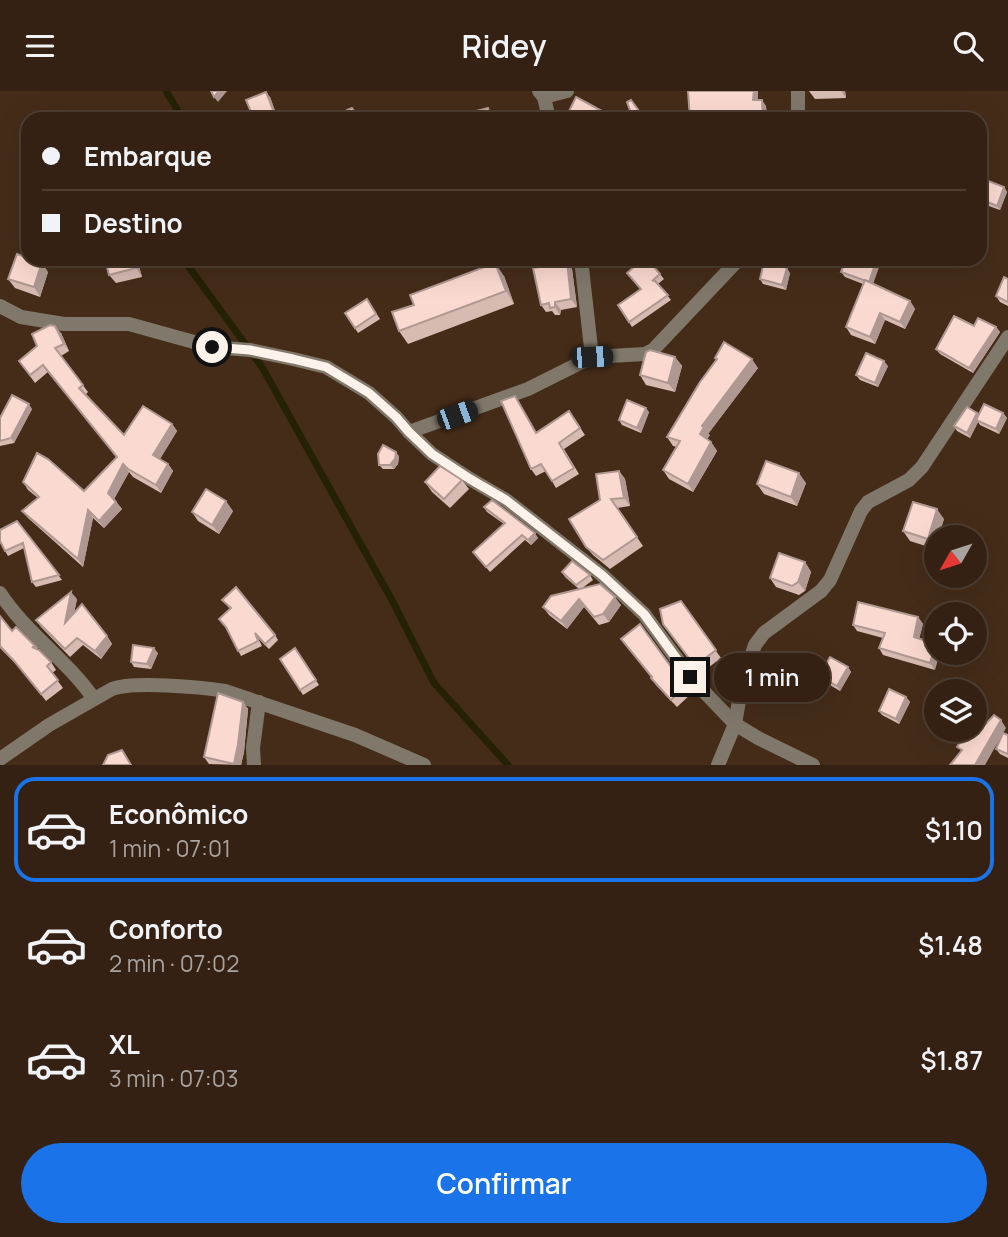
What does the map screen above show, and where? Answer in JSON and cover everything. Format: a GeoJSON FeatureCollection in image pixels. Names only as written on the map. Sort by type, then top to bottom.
{"type":"FeatureCollection","features":[{"type":"Feature","properties":{"kind":"street"},"geometry":{"type":"LineString","coordinates":[[547,112],[542,94],[568,91]]}},
{"type":"Feature","properties":{"kind":"street"},"geometry":{"type":"LineString","coordinates":[[797,91],[798,112]]}},
{"type":"Feature","properties":{"kind":"street"},"geometry":{"type":"LineString","coordinates":[[582,266],[592,357]]}},
{"type":"Feature","properties":{"kind":"street"},"geometry":{"type":"LineString","coordinates":[[409,432],[528,389],[592,357],[653,350],[732,266]]}},
{"type":"Feature","properties":{"kind":"street"},"geometry":{"type":"LineString","coordinates":[[0,306],[21,317],[64,324],[128,324],[212,347],[250,350],[326,367],[369,393],[432,454],[506,500],[602,575],[644,614],[690,677],[735,724],[813,765]]}},
{"type":"Feature","properties":{"kind":"street"},"geometry":{"type":"LineString","coordinates":[[718,765],[735,724],[742,683],[755,645],[764,633],[821,591],[830,580],[861,511],[868,502],[909,480],[922,467],[1008,337]]}},
{"type":"Feature","properties":{"kind":"street"},"geometry":{"type":"LineString","coordinates":[[0,593],[16,615],[82,681],[94,699]]}},
{"type":"Feature","properties":{"kind":"street"},"geometry":{"type":"LineString","coordinates":[[0,759],[49,725],[121,685],[225,691],[355,735],[424,765]]}},
{"type":"Feature","properties":{"kind":"street"},"geometry":{"type":"LineString","coordinates":[[254,765],[253,748],[259,702]]}},
{"type":"Feature","properties":{"kind":"building"},"geometry":{"type":"Polygon","coordinates":[[[688,91],[754,91],[753,100],[762,100],[763,112],[690,112],[688,91]]]}},
{"type":"Feature","properties":{"kind":"building"},"geometry":{"type":"Polygon","coordinates":[[[266,92],[274,112],[251,112],[246,100],[266,92]]]}},
{"type":"Feature","properties":{"kind":"building"},"geometry":{"type":"Polygon","coordinates":[[[576,97],[602,111],[602,112],[568,112],[576,97]]]}},
{"type":"Feature","properties":{"kind":"building"},"geometry":{"type":"Polygon","coordinates":[[[631,100],[640,112],[631,112],[627,102],[631,100]]]}},
{"type":"Feature","properties":{"kind":"building"},"geometry":{"type":"Polygon","coordinates":[[[488,108],[489,112],[473,112],[488,108]]]}},
{"type":"Feature","properties":{"kind":"building"},"geometry":{"type":"Polygon","coordinates":[[[987,181],[1004,187],[997,206],[987,202],[987,181]]]}},
{"type":"Feature","properties":{"kind":"building"},"geometry":{"type":"Polygon","coordinates":[[[17,254],[21,255],[21,266],[41,266],[34,287],[8,279],[17,254]]]}},
{"type":"Feature","properties":{"kind":"building"},"geometry":{"type":"Polygon","coordinates":[[[107,266],[136,268],[109,275],[107,266]]]}},
{"type":"Feature","properties":{"kind":"building"},"geometry":{"type":"Polygon","coordinates":[[[487,266],[496,266],[506,291],[399,331],[392,312],[414,305],[410,295],[487,266]]]}},
{"type":"Feature","properties":{"kind":"building"},"geometry":{"type":"Polygon","coordinates":[[[568,266],[571,299],[555,302],[555,307],[550,308],[549,303],[541,305],[533,268],[568,266]]]}},
{"type":"Feature","properties":{"kind":"building"},"geometry":{"type":"Polygon","coordinates":[[[635,266],[653,266],[660,274],[652,281],[668,295],[629,322],[618,305],[641,289],[627,273],[635,266]]]}},
{"type":"Feature","properties":{"kind":"building"},"geometry":{"type":"Polygon","coordinates":[[[763,266],[787,268],[782,285],[760,279],[763,266]]]}},
{"type":"Feature","properties":{"kind":"building"},"geometry":{"type":"Polygon","coordinates":[[[843,266],[875,266],[869,282],[841,272],[843,266]]]}},
{"type":"Feature","properties":{"kind":"building"},"geometry":{"type":"Polygon","coordinates":[[[1004,277],[1008,279],[1008,302],[996,296],[1004,277]]]}},
{"type":"Feature","properties":{"kind":"building"},"geometry":{"type":"Polygon","coordinates":[[[865,280],[910,301],[900,322],[880,313],[870,337],[846,327],[865,280]]]}},
{"type":"Feature","properties":{"kind":"building"},"geometry":{"type":"Polygon","coordinates":[[[367,299],[376,314],[355,328],[345,313],[367,299]]]}},
{"type":"Feature","properties":{"kind":"building"},"geometry":{"type":"Polygon","coordinates":[[[954,316],[974,326],[978,318],[996,327],[969,368],[936,349],[954,316]]]}},
{"type":"Feature","properties":{"kind":"building"},"geometry":{"type":"Polygon","coordinates":[[[50,325],[55,326],[64,344],[55,348],[83,385],[79,388],[124,435],[143,406],[172,424],[153,455],[168,464],[156,485],[123,464],[108,493],[116,502],[99,521],[88,510],[78,559],[22,511],[39,497],[23,482],[37,453],[48,459],[84,491],[117,457],[43,365],[30,375],[19,361],[37,346],[32,334],[50,325]]]}},
{"type":"Feature","properties":{"kind":"building"},"geometry":{"type":"Polygon","coordinates":[[[724,342],[752,359],[702,426],[704,427],[700,434],[711,442],[688,484],[663,470],[680,441],[667,437],[717,359],[715,358],[724,342]]]}},
{"type":"Feature","properties":{"kind":"building"},"geometry":{"type":"Polygon","coordinates":[[[650,350],[675,357],[668,383],[640,375],[646,352],[650,350]]]}},
{"type":"Feature","properties":{"kind":"building"},"geometry":{"type":"Polygon","coordinates":[[[866,353],[884,361],[875,383],[856,375],[866,353]]]}},
{"type":"Feature","properties":{"kind":"building"},"geometry":{"type":"Polygon","coordinates":[[[12,395],[29,404],[11,438],[0,441],[0,418],[12,395]]]}},
{"type":"Feature","properties":{"kind":"building"},"geometry":{"type":"Polygon","coordinates":[[[515,396],[536,433],[569,411],[580,428],[559,443],[574,468],[552,481],[541,464],[531,469],[501,401],[515,396]]]}},
{"type":"Feature","properties":{"kind":"building"},"geometry":{"type":"Polygon","coordinates":[[[627,400],[646,408],[637,428],[619,420],[627,400]]]}},
{"type":"Feature","properties":{"kind":"building"},"geometry":{"type":"Polygon","coordinates":[[[984,404],[1003,413],[996,429],[976,420],[984,404]]]}},
{"type":"Feature","properties":{"kind":"building"},"geometry":{"type":"Polygon","coordinates":[[[967,407],[977,413],[967,433],[954,426],[967,407]]]}},
{"type":"Feature","properties":{"kind":"building"},"geometry":{"type":"Polygon","coordinates":[[[383,445],[396,452],[390,465],[379,465],[378,454],[383,445]]]}},
{"type":"Feature","properties":{"kind":"building"},"geometry":{"type":"Polygon","coordinates":[[[766,461],[799,473],[791,497],[757,484],[766,461]]]}},
{"type":"Feature","properties":{"kind":"building"},"geometry":{"type":"Polygon","coordinates":[[[440,466],[462,480],[444,499],[425,482],[440,466]]]}},
{"type":"Feature","properties":{"kind":"building"},"geometry":{"type":"Polygon","coordinates":[[[619,471],[624,498],[611,499],[637,537],[603,560],[586,547],[569,519],[600,500],[596,474],[619,471]]]}},
{"type":"Feature","properties":{"kind":"building"},"geometry":{"type":"Polygon","coordinates":[[[206,489],[226,501],[212,525],[192,512],[206,489]]]}},
{"type":"Feature","properties":{"kind":"building"},"geometry":{"type":"Polygon","coordinates":[[[492,500],[535,533],[528,540],[522,535],[486,567],[473,552],[505,523],[484,507],[492,500]]]}},
{"type":"Feature","properties":{"kind":"building"},"geometry":{"type":"Polygon","coordinates":[[[913,502],[937,509],[932,525],[924,525],[924,538],[903,531],[913,502]]]}},
{"type":"Feature","properties":{"kind":"building"},"geometry":{"type":"Polygon","coordinates":[[[17,521],[59,575],[32,582],[23,543],[5,551],[0,541],[0,530],[17,521]]]}},
{"type":"Feature","properties":{"kind":"building"},"geometry":{"type":"Polygon","coordinates":[[[779,553],[805,562],[798,582],[792,586],[770,578],[779,553]]]}},
{"type":"Feature","properties":{"kind":"building"},"geometry":{"type":"Polygon","coordinates":[[[572,561],[590,575],[576,585],[562,572],[572,561]]]}},
{"type":"Feature","properties":{"kind":"building"},"geometry":{"type":"Polygon","coordinates":[[[600,584],[615,597],[603,614],[594,617],[579,599],[561,621],[543,607],[551,596],[600,584]]]}},
{"type":"Feature","properties":{"kind":"building"},"geometry":{"type":"Polygon","coordinates":[[[236,587],[275,635],[265,644],[255,633],[258,641],[238,651],[219,619],[231,608],[222,600],[236,587]]]}},
{"type":"Feature","properties":{"kind":"building"},"geometry":{"type":"Polygon","coordinates":[[[71,592],[65,623],[82,604],[107,636],[95,651],[77,638],[65,649],[36,620],[71,592]]]}},
{"type":"Feature","properties":{"kind":"building"},"geometry":{"type":"Polygon","coordinates":[[[681,601],[716,650],[695,666],[663,624],[660,609],[681,601]]]}},
{"type":"Feature","properties":{"kind":"building"},"geometry":{"type":"Polygon","coordinates":[[[858,602],[918,617],[914,637],[924,640],[924,661],[879,648],[885,633],[853,625],[858,602]]]}},
{"type":"Feature","properties":{"kind":"building"},"geometry":{"type":"Polygon","coordinates":[[[0,616],[12,631],[16,627],[36,647],[32,647],[51,662],[47,666],[58,680],[41,694],[0,646],[0,616]]]}},
{"type":"Feature","properties":{"kind":"building"},"geometry":{"type":"Polygon","coordinates":[[[640,624],[686,685],[671,700],[621,639],[640,624]]]}},
{"type":"Feature","properties":{"kind":"building"},"geometry":{"type":"Polygon","coordinates":[[[133,645],[154,648],[147,664],[131,662],[133,645]]]}},
{"type":"Feature","properties":{"kind":"building"},"geometry":{"type":"Polygon","coordinates":[[[295,648],[316,680],[300,690],[280,659],[295,648]]]}},
{"type":"Feature","properties":{"kind":"building"},"geometry":{"type":"Polygon","coordinates":[[[830,657],[848,667],[837,686],[819,676],[830,657]]]}},
{"type":"Feature","properties":{"kind":"building"},"geometry":{"type":"Polygon","coordinates":[[[889,689],[906,697],[896,719],[879,711],[889,689]]]}},
{"type":"Feature","properties":{"kind":"building"},"geometry":{"type":"Polygon","coordinates":[[[218,693],[243,702],[234,764],[204,757],[218,693]]]}},
{"type":"Feature","properties":{"kind":"building"},"geometry":{"type":"Polygon","coordinates":[[[994,715],[1001,720],[975,765],[950,765],[962,750],[957,747],[960,742],[987,742],[987,723],[994,715]]]}},
{"type":"Feature","properties":{"kind":"building"},"geometry":{"type":"Polygon","coordinates":[[[1003,733],[1008,735],[1008,754],[996,749],[1003,733]]]}},
{"type":"Feature","properties":{"kind":"building"},"geometry":{"type":"Polygon","coordinates":[[[122,750],[131,765],[103,765],[108,755],[122,750]]]}},
{"type":"Feature","properties":{"kind":"waterway"},"geometry":{"type":"LineString","coordinates":[[166,91],[179,112]]}},
{"type":"Feature","properties":{"kind":"waterway"},"geometry":{"type":"LineString","coordinates":[[188,266],[262,367],[393,602],[434,683],[508,765]]}},
{"type":"Feature","properties":{"kind":"route"},"geometry":{"type":"LineString","coordinates":[[212,347],[250,350],[326,367],[369,393],[432,454],[506,500],[602,575],[644,614],[690,677]]}}]}
